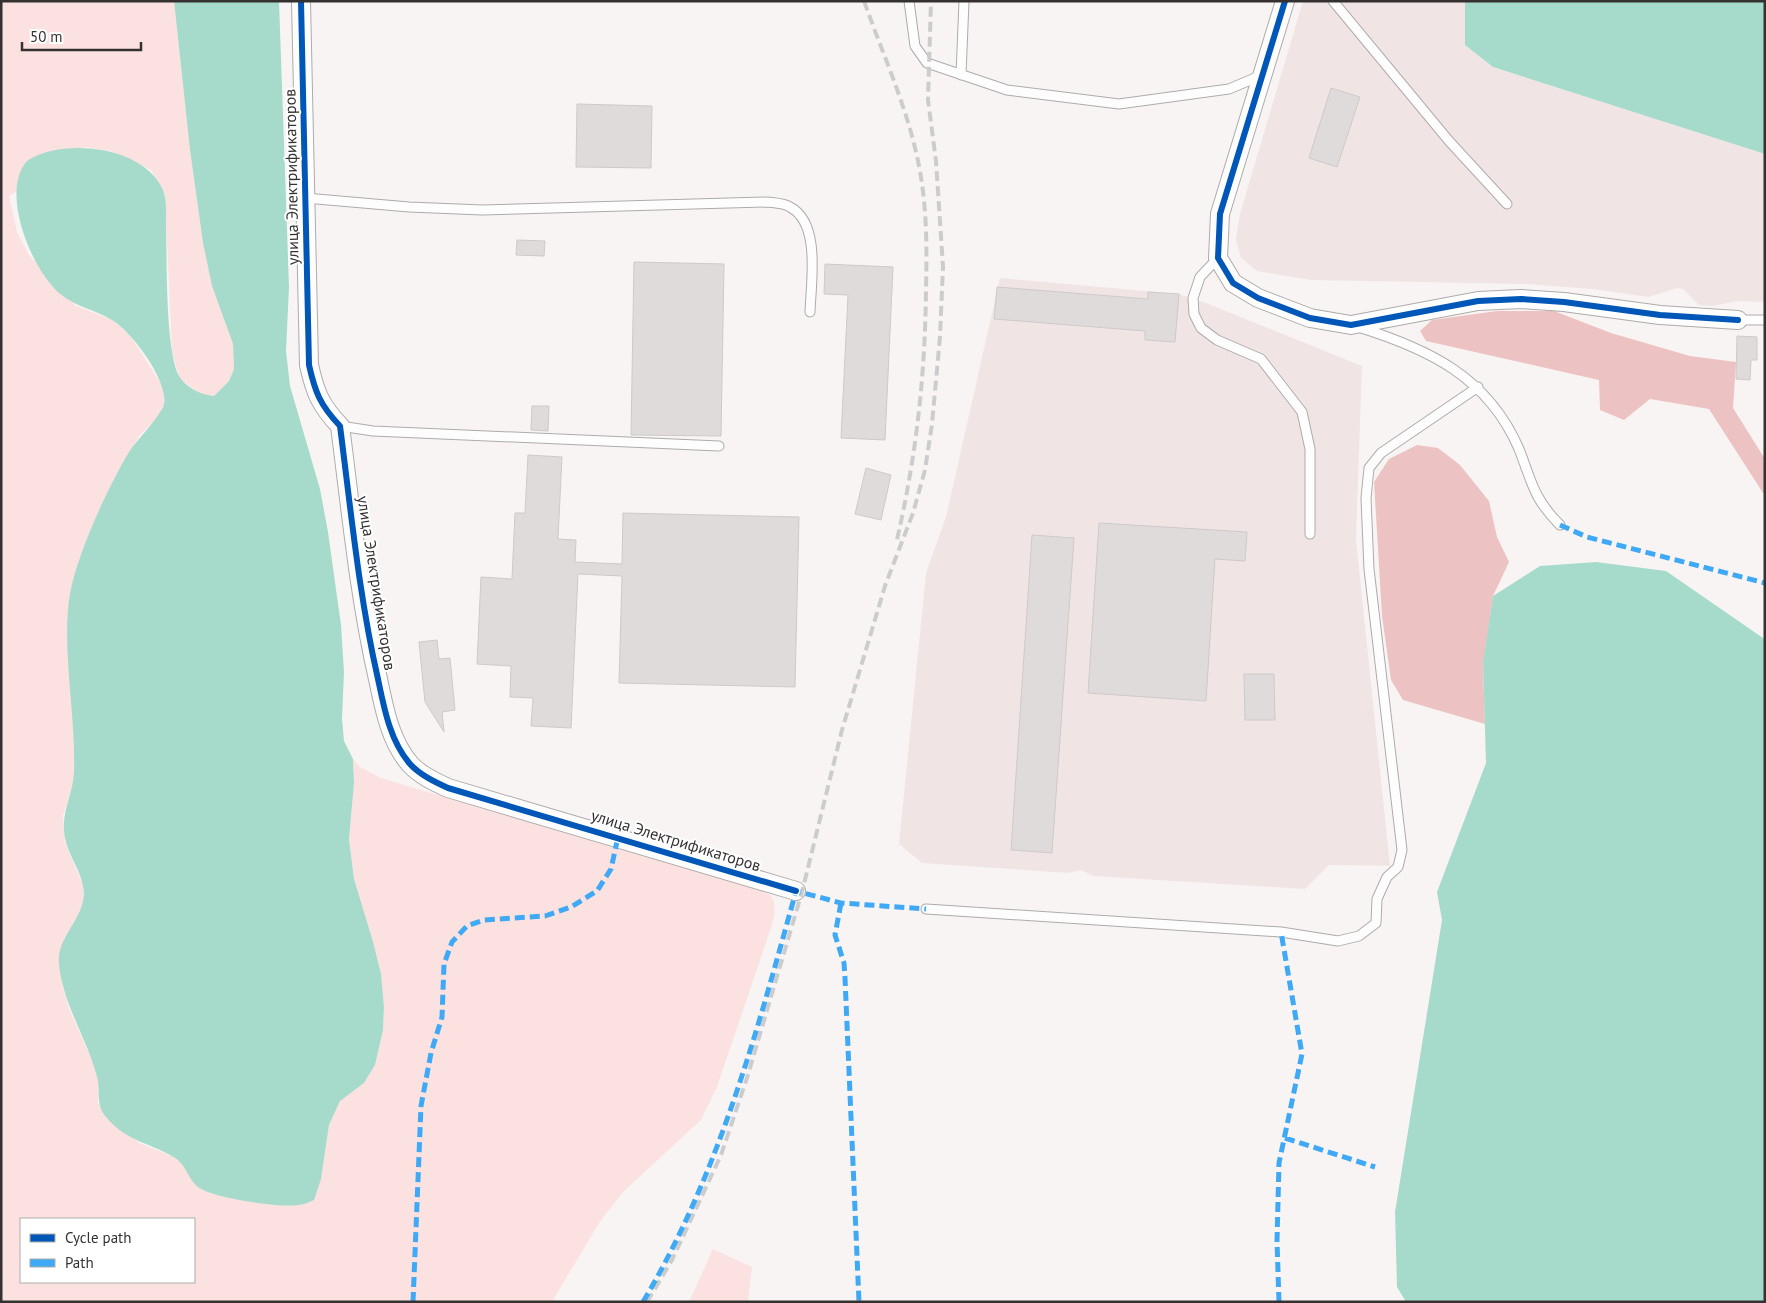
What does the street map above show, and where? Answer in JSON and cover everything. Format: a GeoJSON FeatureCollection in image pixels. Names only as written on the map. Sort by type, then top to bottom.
{"type":"FeatureCollection","features":[{"type":"Feature","properties":{"kind":"street","name":"улица Электрификаторов"},"geometry":{"type":"LineString","coordinates":[[301,1],[308,365],[316,395],[327,412],[340,426],[368,634],[386,714],[396,742],[410,764],[429,779],[448,788],[796,891]]}},
{"type":"Feature","properties":{"kind":"street"},"geometry":{"type":"LineString","coordinates":[[1284,1],[1220,214],[1218,258],[1233,283],[1258,298],[1310,318],[1351,325],[1478,301],[1520,299],[1564,302],[1660,316],[1738,320]]}},
{"type":"Feature","properties":{"kind":"lane"},"geometry":{"type":"LineString","coordinates":[[909,1],[915,46],[928,63],[1007,90],[1119,104],[1229,89],[1262,75]]}},
{"type":"Feature","properties":{"kind":"lane"},"geometry":{"type":"LineString","coordinates":[[961,75],[964,1]]}},
{"type":"Feature","properties":{"kind":"lane"},"geometry":{"type":"LineString","coordinates":[[1333,1],[1449,141],[1507,204]]}},
{"type":"Feature","properties":{"kind":"lane"},"geometry":{"type":"LineString","coordinates":[[305,198],[409,208],[482,210],[767,202],[789,206],[803,218],[809,233],[812,256],[810,312]]}},
{"type":"Feature","properties":{"kind":"lane"},"geometry":{"type":"LineString","coordinates":[[1218,258],[1200,277],[1193,298],[1194,314],[1201,328],[1217,340],[1262,359],[1302,412],[1310,449],[1310,534]]}},
{"type":"Feature","properties":{"kind":"lane"},"geometry":{"type":"LineString","coordinates":[[1738,320],[1765,320]]}},
{"type":"Feature","properties":{"kind":"lane"},"geometry":{"type":"LineString","coordinates":[[1351,325],[1419,349],[1448,364],[1478,387],[1500,414],[1518,448],[1532,487],[1543,508],[1560,525]]}},
{"type":"Feature","properties":{"kind":"lane"},"geometry":{"type":"LineString","coordinates":[[926,909],[1281,932],[1338,941],[1359,936],[1376,923],[1377,899],[1387,876],[1398,867],[1402,850],[1369,569],[1366,498],[1370,468],[1381,453],[1478,387]]}},
{"type":"Feature","properties":{"kind":"lane"},"geometry":{"type":"LineString","coordinates":[[340,426],[373,431],[719,446]]}},
{"type":"Feature","properties":{"kind":"shaded area"},"geometry":{"type":"Polygon","coordinates":[[[1,1],[174,1],[190,150],[203,243],[212,286],[233,344],[234,369],[229,381],[214,396],[202,395],[180,379],[172,352],[165,194],[151,170],[111,151],[85,147],[9,196],[17,232],[29,255],[76,306],[111,319],[130,335],[163,387],[164,405],[160,415],[139,436],[70,592],[68,640],[75,736],[74,780],[63,816],[65,843],[83,885],[83,909],[64,938],[62,985],[70,1011],[92,1060],[99,1083],[98,1103],[139,1143],[170,1155],[185,1165],[197,1186],[321,1179],[329,1125],[340,1101],[364,1083],[375,1065],[383,1030],[384,1007],[381,974],[354,879],[349,839],[354,783],[353,759],[360,767],[381,778],[611,847],[761,889],[767,892],[773,900],[775,909],[772,925],[717,1087],[701,1120],[623,1192],[599,1223],[552,1302],[1,1302],[1,1]]]}},
{"type":"Feature","properties":{"kind":"shaded area"},"geometry":{"type":"Polygon","coordinates":[[[174,1],[279,1],[289,287],[286,351],[290,386],[320,489],[328,532],[341,625],[344,672],[342,719],[344,741],[353,759],[354,783],[349,839],[354,879],[381,974],[384,1007],[383,1030],[375,1065],[364,1083],[340,1101],[329,1125],[321,1179],[314,1200],[300,1205],[289,1206],[246,1201],[206,1191],[195,1184],[178,1160],[169,1154],[132,1138],[114,1126],[106,1117],[99,1102],[98,1082],[93,1063],[65,993],[59,964],[59,953],[62,944],[77,916],[84,897],[83,886],[65,838],[64,829],[65,812],[74,772],[67,636],[70,593],[80,559],[103,501],[129,452],[163,408],[164,394],[155,370],[129,335],[112,320],[79,305],[59,293],[38,266],[29,248],[18,209],[17,191],[19,174],[27,161],[35,156],[54,150],[84,148],[111,152],[129,158],[146,168],[153,175],[163,190],[165,198],[169,325],[174,363],[179,376],[186,384],[204,394],[214,396],[229,381],[234,369],[233,344],[212,286],[203,243],[190,150],[174,1]]]}},
{"type":"Feature","properties":{"kind":"shaded area"},"geometry":{"type":"Polygon","coordinates":[[[1303,1],[1465,1],[1465,45],[1493,67],[1765,154],[1765,302],[1737,301],[1712,306],[1699,305],[1683,289],[1677,288],[1649,297],[1591,289],[1526,284],[1311,280],[1257,271],[1241,258],[1238,248],[1236,239],[1240,214],[1303,1]]]}},
{"type":"Feature","properties":{"kind":"shaded area"},"geometry":{"type":"Polygon","coordinates":[[[1465,1],[1765,1],[1765,154],[1493,67],[1465,45],[1465,1]]]}},
{"type":"Feature","properties":{"kind":"shaded area"},"geometry":{"type":"Polygon","coordinates":[[[1000,278],[1179,294],[1206,303],[1362,366],[1356,539],[1390,866],[1329,865],[1305,889],[1093,876],[1081,870],[1068,873],[922,863],[899,844],[926,573],[946,517],[1000,278]]]}},
{"type":"Feature","properties":{"kind":"shaded area"},"geometry":{"type":"Polygon","coordinates":[[[1497,311],[1554,311],[1611,333],[1690,356],[1736,362],[1733,408],[1765,459],[1765,496],[1709,409],[1650,399],[1624,420],[1600,410],[1599,380],[1426,341],[1420,331],[1432,320],[1497,311]]]}},
{"type":"Feature","properties":{"kind":"shaded area"},"geometry":{"type":"Polygon","coordinates":[[[1417,445],[1438,448],[1460,465],[1489,501],[1497,537],[1509,562],[1493,596],[1483,666],[1485,724],[1403,700],[1391,680],[1382,616],[1374,482],[1389,459],[1417,445]]]}},
{"type":"Feature","properties":{"kind":"shaded area"},"geometry":{"type":"Polygon","coordinates":[[[1596,562],[1666,571],[1763,638],[1765,642],[1765,1302],[1406,1302],[1397,1287],[1395,1212],[1442,920],[1437,892],[1486,763],[1483,662],[1493,596],[1540,566],[1596,562]]]}},
{"type":"Feature","properties":{"kind":"shaded area"},"geometry":{"type":"Polygon","coordinates":[[[713,1249],[752,1267],[748,1302],[689,1302],[713,1249]]]}},
{"type":"Feature","properties":{"kind":"building"},"geometry":{"type":"Polygon","coordinates":[[[1331,88],[1360,97],[1337,167],[1309,158],[1331,88]]]}},
{"type":"Feature","properties":{"kind":"building"},"geometry":{"type":"Polygon","coordinates":[[[577,104],[652,106],[651,168],[576,167],[577,104]]]}},
{"type":"Feature","properties":{"kind":"building"},"geometry":{"type":"Polygon","coordinates":[[[517,240],[545,241],[544,256],[516,255],[517,240]]]}},
{"type":"Feature","properties":{"kind":"building"},"geometry":{"type":"Polygon","coordinates":[[[634,262],[724,264],[721,436],[631,435],[634,262]]]}},
{"type":"Feature","properties":{"kind":"building"},"geometry":{"type":"Polygon","coordinates":[[[825,264],[893,267],[885,440],[841,438],[848,295],[824,294],[825,264]]]}},
{"type":"Feature","properties":{"kind":"building"},"geometry":{"type":"Polygon","coordinates":[[[997,287],[1148,299],[1148,292],[1179,294],[1175,342],[1145,340],[1145,331],[994,319],[997,287]]]}},
{"type":"Feature","properties":{"kind":"building"},"geometry":{"type":"Polygon","coordinates":[[[1737,336],[1757,337],[1757,360],[1751,360],[1750,380],[1736,379],[1737,336]]]}},
{"type":"Feature","properties":{"kind":"building"},"geometry":{"type":"Polygon","coordinates":[[[532,406],[549,406],[548,431],[531,430],[532,406]]]}},
{"type":"Feature","properties":{"kind":"building"},"geometry":{"type":"Polygon","coordinates":[[[528,455],[562,457],[558,539],[576,540],[575,562],[622,564],[623,513],[799,517],[795,687],[619,683],[622,576],[578,574],[571,728],[531,726],[533,698],[510,697],[511,666],[477,664],[481,577],[512,579],[515,513],[525,513],[528,455]]]}},
{"type":"Feature","properties":{"kind":"building"},"geometry":{"type":"Polygon","coordinates":[[[866,468],[891,475],[881,520],[855,514],[866,468]]]}},
{"type":"Feature","properties":{"kind":"building"},"geometry":{"type":"Polygon","coordinates":[[[1099,523],[1247,532],[1245,561],[1215,559],[1206,701],[1088,693],[1099,523]]]}},
{"type":"Feature","properties":{"kind":"building"},"geometry":{"type":"Polygon","coordinates":[[[1032,535],[1074,538],[1052,853],[1011,850],[1032,535]]]}},
{"type":"Feature","properties":{"kind":"building"},"geometry":{"type":"Polygon","coordinates":[[[437,640],[439,659],[450,658],[455,710],[442,712],[444,732],[425,702],[419,642],[437,640]]]}},
{"type":"Feature","properties":{"kind":"building"},"geometry":{"type":"Polygon","coordinates":[[[1244,674],[1274,674],[1275,720],[1245,720],[1244,674]]]}},
{"type":"Feature","properties":{"kind":"railway"},"geometry":{"type":"LineString","coordinates":[[864,1],[908,124],[922,181],[925,212],[926,290],[924,355],[914,449],[896,544]]}},
{"type":"Feature","properties":{"kind":"railway"},"geometry":{"type":"LineString","coordinates":[[647,1302],[672,1260],[721,1155],[747,1078],[802,892],[842,730],[885,586],[913,513],[925,470],[932,424],[940,337],[943,267],[936,161],[928,100],[931,1]]}},
{"type":"Feature","properties":{"kind":"marked path"},"geometry":{"type":"LineString","coordinates":[[1560,525],[1587,537],[1765,583]]}},
{"type":"Feature","properties":{"kind":"marked path"},"geometry":{"type":"LineString","coordinates":[[413,1302],[421,1106],[431,1053],[442,1017],[444,964],[452,942],[467,926],[484,920],[545,916],[571,907],[597,891],[611,869],[618,837]]}},
{"type":"Feature","properties":{"kind":"marked path"},"geometry":{"type":"LineString","coordinates":[[643,1302],[670,1253],[715,1153],[750,1049],[796,891],[841,903],[926,909]]}},
{"type":"Feature","properties":{"kind":"marked path"},"geometry":{"type":"LineString","coordinates":[[841,903],[835,935],[844,963],[845,978],[859,1302]]}},
{"type":"Feature","properties":{"kind":"marked path"},"geometry":{"type":"LineString","coordinates":[[1279,1302],[1277,1241],[1279,1163],[1302,1054],[1281,932]]}},
{"type":"Feature","properties":{"kind":"marked path"},"geometry":{"type":"LineString","coordinates":[[1285,1138],[1375,1167]]}},
{"type":"Feature","properties":{"kind":"cycle path"},"geometry":{"type":"LineString","coordinates":[[301,1],[309,365],[319,398],[340,426],[356,553],[371,648],[385,713],[397,745],[418,772],[448,788],[796,891]]}},
{"type":"Feature","properties":{"kind":"cycle path"},"geometry":{"type":"LineString","coordinates":[[1285,1],[1220,214],[1218,258],[1233,283],[1258,298],[1310,318],[1351,325],[1478,301],[1521,299],[1564,302],[1660,315],[1738,320]]}}]}
